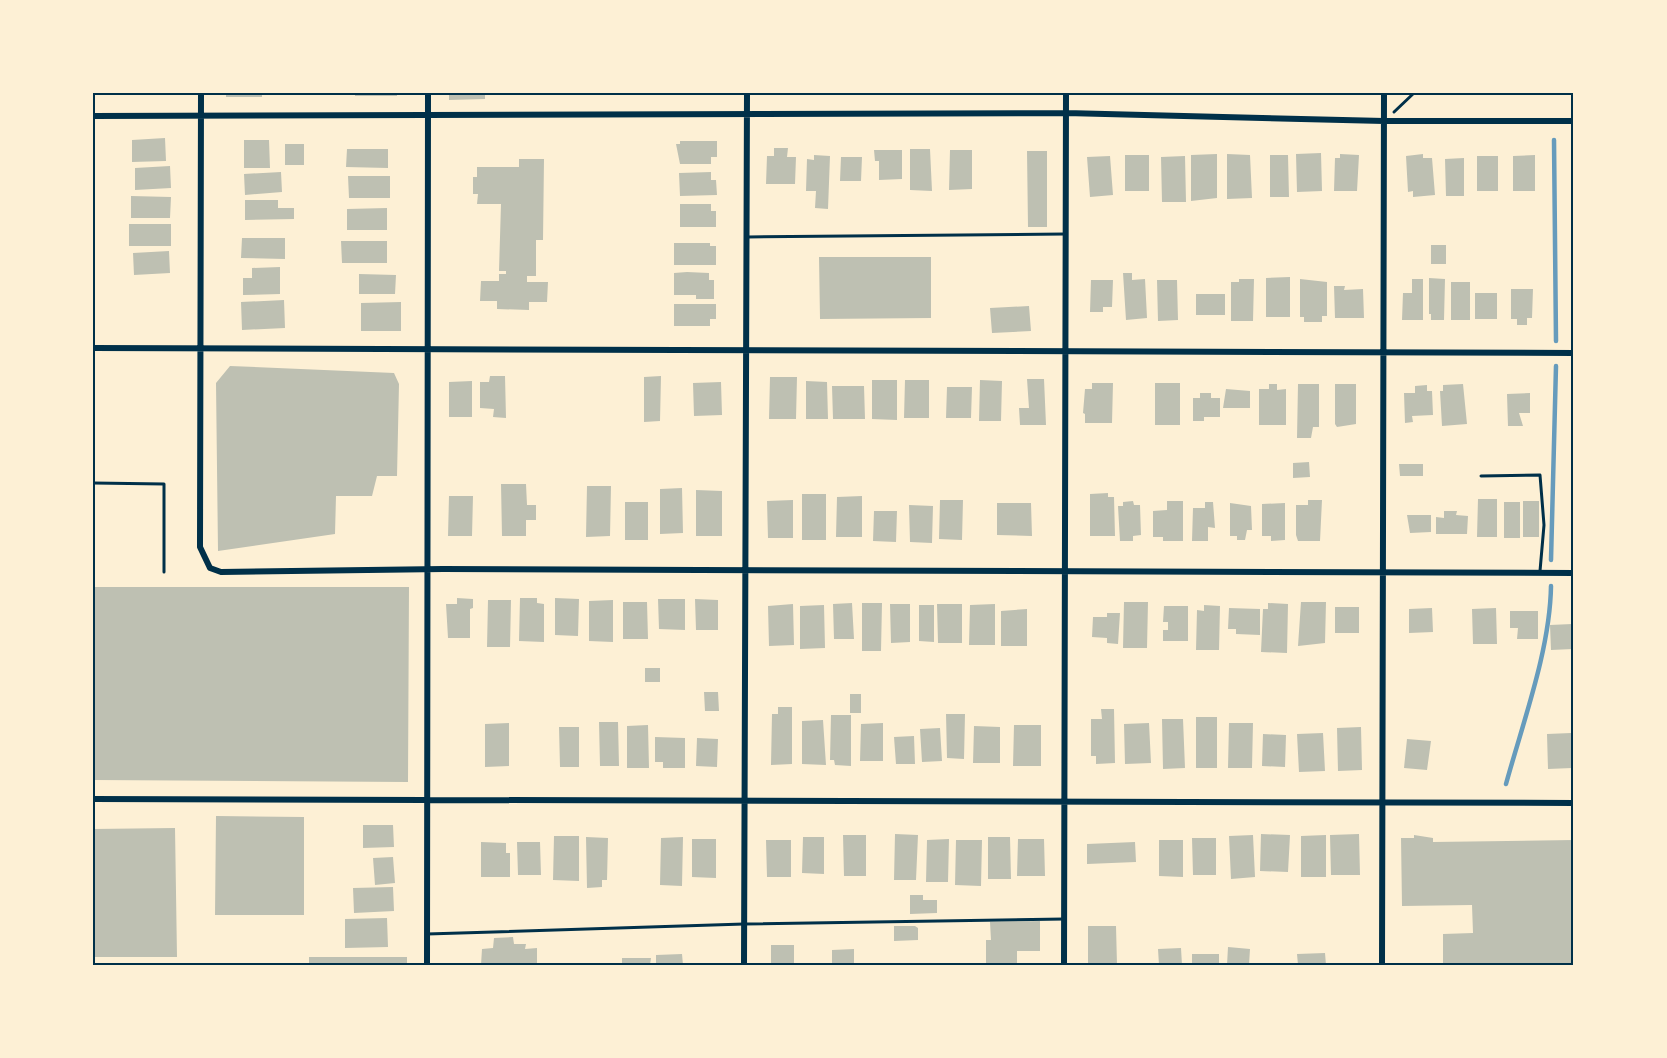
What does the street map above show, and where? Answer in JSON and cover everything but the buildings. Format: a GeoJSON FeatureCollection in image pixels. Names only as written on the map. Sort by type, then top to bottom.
{"type":"FeatureCollection","features":[{"type":"Feature","properties":{"kind":"street"},"geometry":{"type":"LineString","coordinates":[[201,93],[200,547],[210,568],[221,572],[428,569],[1574,573]]}},
{"type":"Feature","properties":{"kind":"street"},"geometry":{"type":"LineString","coordinates":[[427,965],[428,93]]}},
{"type":"Feature","properties":{"kind":"street"},"geometry":{"type":"LineString","coordinates":[[744,965],[747,93]]}},
{"type":"Feature","properties":{"kind":"street"},"geometry":{"type":"LineString","coordinates":[[1064,965],[1066,93]]}},
{"type":"Feature","properties":{"kind":"street"},"geometry":{"type":"LineString","coordinates":[[1382,965],[1384,93]]}},
{"type":"Feature","properties":{"kind":"street"},"geometry":{"type":"LineString","coordinates":[[93,116],[428,117],[1066,113],[1384,121],[1574,121]]}},
{"type":"Feature","properties":{"kind":"street"},"geometry":{"type":"LineString","coordinates":[[93,348],[1574,353]]}},
{"type":"Feature","properties":{"kind":"street"},"geometry":{"type":"LineString","coordinates":[[93,799],[428,798],[745,802],[1574,803]]}},
{"type":"Feature","properties":{"kind":"lane"},"geometry":{"type":"LineString","coordinates":[[746,237],[1065,234]]}},
{"type":"Feature","properties":{"kind":"lane"},"geometry":{"type":"LineString","coordinates":[[1481,476],[1540,475],[1544,525],[1540,573]]}},
{"type":"Feature","properties":{"kind":"lane"},"geometry":{"type":"LineString","coordinates":[[93,483],[164,484],[164,572]]}},
{"type":"Feature","properties":{"kind":"lane"},"geometry":{"type":"LineString","coordinates":[[428,934],[744,924],[1065,919]]}},
{"type":"Feature","properties":{"kind":"path"},"geometry":{"type":"LineString","coordinates":[[1384,121],[1414,93]]}},
{"type":"Feature","properties":{"kind":"waterway"},"geometry":{"type":"LineString","coordinates":[[1554,140],[1556,341]]}},
{"type":"Feature","properties":{"kind":"waterway"},"geometry":{"type":"LineString","coordinates":[[1551,560],[1556,366]]}},
{"type":"Feature","properties":{"kind":"waterway"},"geometry":{"type":"LineString","coordinates":[[1506,784],[1541,660],[1551,586]]}}]}
